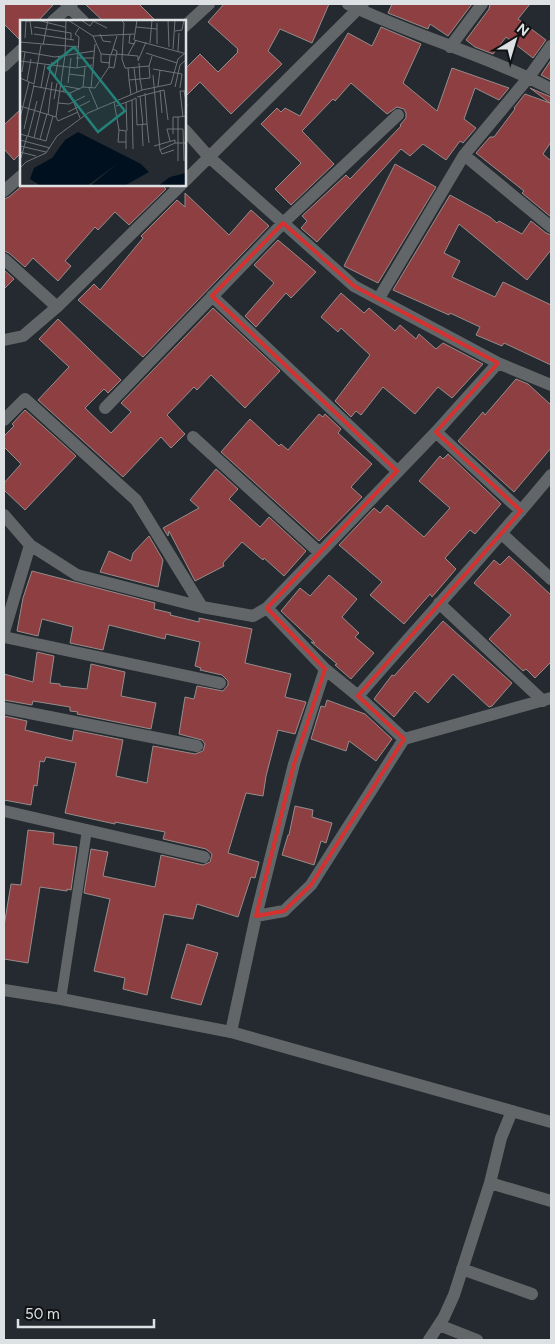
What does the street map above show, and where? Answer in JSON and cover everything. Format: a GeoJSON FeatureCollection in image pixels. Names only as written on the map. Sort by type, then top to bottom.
{"type":"FeatureCollection","features":[{"type":"Feature","properties":{"kind":"street"},"geometry":{"type":"LineString","coordinates":[[186,25],[209,4]]}},
{"type":"Feature","properties":{"kind":"street"},"geometry":{"type":"LineString","coordinates":[[450,46],[482,4]]}},
{"type":"Feature","properties":{"kind":"street"},"geometry":{"type":"LineString","coordinates":[[54,20],[69,5],[82,20]]}},
{"type":"Feature","properties":{"kind":"street"},"geometry":{"type":"LineString","coordinates":[[186,180],[357,6],[551,89]]}},
{"type":"Feature","properties":{"kind":"street"},"geometry":{"type":"LineString","coordinates":[[379,298],[464,155],[529,78],[551,46]]}},
{"type":"Feature","properties":{"kind":"street"},"geometry":{"type":"LineString","coordinates":[[4,66],[20,51]]}},
{"type":"Feature","properties":{"kind":"street"},"geometry":{"type":"LineString","coordinates":[[105,408],[283,224],[398,115]]}},
{"type":"Feature","properties":{"kind":"street"},"geometry":{"type":"LineString","coordinates":[[186,131],[210,157],[354,286],[498,363],[551,385]]}},
{"type":"Feature","properties":{"kind":"street"},"geometry":{"type":"LineString","coordinates":[[464,155],[551,227]]}},
{"type":"Feature","properties":{"kind":"street"},"geometry":{"type":"LineString","coordinates":[[4,191],[20,177]]}},
{"type":"Feature","properties":{"kind":"street"},"geometry":{"type":"LineString","coordinates":[[4,340],[24,336],[57,307],[180,186]]}},
{"type":"Feature","properties":{"kind":"street"},"geometry":{"type":"LineString","coordinates":[[4,259],[57,307]]}},
{"type":"Feature","properties":{"kind":"street"},"geometry":{"type":"LineString","coordinates":[[212,296],[397,471]]}},
{"type":"Feature","properties":{"kind":"street"},"geometry":{"type":"LineString","coordinates":[[4,515],[30,544],[78,575],[202,607],[253,616],[267,608],[320,554],[436,432],[498,363]]}},
{"type":"Feature","properties":{"kind":"street"},"geometry":{"type":"LineString","coordinates":[[4,420],[25,399],[136,500],[202,607]]}},
{"type":"Feature","properties":{"kind":"street"},"geometry":{"type":"LineString","coordinates":[[436,432],[521,511]]}},
{"type":"Feature","properties":{"kind":"street"},"geometry":{"type":"LineString","coordinates":[[193,437],[320,554]]}},
{"type":"Feature","properties":{"kind":"street"},"geometry":{"type":"LineString","coordinates":[[358,696],[439,602],[502,534],[551,475]]}},
{"type":"Feature","properties":{"kind":"street"},"geometry":{"type":"LineString","coordinates":[[502,534],[551,579]]}},
{"type":"Feature","properties":{"kind":"street"},"geometry":{"type":"LineString","coordinates":[[4,632],[30,544]]}},
{"type":"Feature","properties":{"kind":"street"},"geometry":{"type":"LineString","coordinates":[[439,602],[547,700]]}},
{"type":"Feature","properties":{"kind":"street"},"geometry":{"type":"LineString","coordinates":[[267,608],[325,669],[404,738]]}},
{"type":"Feature","properties":{"kind":"street"},"geometry":{"type":"LineString","coordinates":[[4,637],[220,683]]}},
{"type":"Feature","properties":{"kind":"street"},"geometry":{"type":"LineString","coordinates":[[231,1032],[256,916],[294,764],[325,669]]}},
{"type":"Feature","properties":{"kind":"street"},"geometry":{"type":"LineString","coordinates":[[256,916],[284,911],[311,884],[404,738],[547,700]]}},
{"type":"Feature","properties":{"kind":"street"},"geometry":{"type":"LineString","coordinates":[[4,708],[197,746]]}},
{"type":"Feature","properties":{"kind":"street"},"geometry":{"type":"LineString","coordinates":[[4,811],[204,857]]}},
{"type":"Feature","properties":{"kind":"street"},"geometry":{"type":"LineString","coordinates":[[4,990],[61,999],[231,1032],[551,1122]]}},
{"type":"Feature","properties":{"kind":"street"},"geometry":{"type":"LineString","coordinates":[[429,1340],[454,1295],[491,1177],[501,1138],[512,1111]]}},
{"type":"Feature","properties":{"kind":"street"},"geometry":{"type":"LineString","coordinates":[[491,1177],[551,1201]]}},
{"type":"Feature","properties":{"kind":"street"},"geometry":{"type":"LineString","coordinates":[[462,1268],[532,1294]]}},
{"type":"Feature","properties":{"kind":"street"},"geometry":{"type":"LineString","coordinates":[[439,1325],[477,1340]]}},
{"type":"Feature","properties":{"kind":"lane"},"geometry":{"type":"LineString","coordinates":[[61,999],[87,830]]}},
{"type":"Feature","properties":{"kind":"highlighted area"},"geometry":{"type":"Polygon","coordinates":[[[283,223],[354,286],[498,363],[436,432],[521,511],[358,696],[404,739],[311,885],[284,911],[256,916],[294,764],[325,669],[267,608],[397,471],[212,296],[283,223]]]}},
{"type":"Feature","properties":{"kind":"building"},"geometry":{"type":"Polygon","coordinates":[[[4,4],[54,4],[39,20],[20,20],[20,40],[4,24],[4,4]]]}},
{"type":"Feature","properties":{"kind":"building"},"geometry":{"type":"Polygon","coordinates":[[[85,4],[139,4],[155,20],[102,20],[85,4]]]}},
{"type":"Feature","properties":{"kind":"building"},"geometry":{"type":"Polygon","coordinates":[[[224,4],[329,4],[312,43],[280,29],[268,51],[282,64],[231,114],[200,82],[186,96],[186,68],[200,54],[218,72],[238,52],[238,49],[208,22],[224,4]]]}},
{"type":"Feature","properties":{"kind":"building"},"geometry":{"type":"Polygon","coordinates":[[[392,4],[472,4],[448,36],[430,24],[428,29],[388,13],[392,4]]]}},
{"type":"Feature","properties":{"kind":"building"},"geometry":{"type":"Polygon","coordinates":[[[490,4],[530,4],[518,19],[546,40],[533,58],[506,37],[493,54],[475,47],[466,40],[489,9],[490,4]]]}},
{"type":"Feature","properties":{"kind":"building"},"geometry":{"type":"Polygon","coordinates":[[[381,27],[421,44],[403,83],[437,111],[452,68],[509,88],[499,100],[475,88],[464,119],[476,128],[463,143],[460,141],[446,160],[423,144],[410,156],[401,149],[317,242],[301,228],[307,221],[302,216],[346,175],[350,179],[401,126],[406,118],[406,113],[404,109],[397,107],[387,114],[351,83],[335,101],[333,99],[302,131],[334,164],[291,205],[275,189],[301,163],[261,124],[277,108],[281,112],[285,108],[300,116],[348,33],[372,46],[381,27]]]}},
{"type":"Feature","properties":{"kind":"building"},"geometry":{"type":"Polygon","coordinates":[[[551,60],[551,80],[541,75],[551,60]]]}},
{"type":"Feature","properties":{"kind":"building"},"geometry":{"type":"Polygon","coordinates":[[[530,88],[551,97],[551,142],[543,154],[551,161],[551,217],[522,193],[524,191],[476,153],[490,137],[494,137],[525,94],[550,103],[530,88]]]}},
{"type":"Feature","properties":{"kind":"building"},"geometry":{"type":"Polygon","coordinates":[[[20,110],[20,154],[14,160],[4,149],[4,125],[20,110]]]}},
{"type":"Feature","properties":{"kind":"building"},"geometry":{"type":"Polygon","coordinates":[[[395,164],[436,187],[378,283],[344,266],[395,164]]]}},
{"type":"Feature","properties":{"kind":"building"},"geometry":{"type":"Polygon","coordinates":[[[22,186],[163,186],[166,189],[129,225],[115,212],[98,230],[95,227],[65,261],[71,266],[58,281],[33,258],[25,267],[4,251],[4,199],[22,186]]]}},
{"type":"Feature","properties":{"kind":"building"},"geometry":{"type":"Polygon","coordinates":[[[185,193],[229,235],[251,210],[269,226],[143,357],[78,300],[94,284],[100,290],[143,238],[141,236],[177,200],[185,207],[185,193]]]}},
{"type":"Feature","properties":{"kind":"building"},"geometry":{"type":"Polygon","coordinates":[[[450,195],[490,217],[497,223],[499,221],[522,234],[531,221],[551,235],[551,250],[527,280],[459,224],[444,253],[460,261],[452,277],[495,297],[503,282],[551,305],[551,365],[504,343],[502,346],[476,335],[480,327],[393,290],[450,195]]]}},
{"type":"Feature","properties":{"kind":"building"},"geometry":{"type":"Polygon","coordinates":[[[278,240],[316,272],[291,298],[286,293],[256,327],[245,316],[274,283],[254,265],[278,240]]]}},
{"type":"Feature","properties":{"kind":"building"},"geometry":{"type":"Polygon","coordinates":[[[4,270],[14,279],[4,289],[4,270]]]}},
{"type":"Feature","properties":{"kind":"building"},"geometry":{"type":"Polygon","coordinates":[[[341,293],[364,313],[369,308],[395,331],[400,325],[416,339],[419,334],[436,349],[443,343],[483,364],[452,398],[438,387],[415,414],[383,387],[361,415],[356,411],[351,417],[335,401],[370,355],[341,328],[338,332],[321,317],[341,293]]]}},
{"type":"Feature","properties":{"kind":"building"},"geometry":{"type":"Polygon","coordinates":[[[213,308],[280,371],[245,408],[211,375],[197,390],[194,387],[167,415],[185,434],[171,448],[161,437],[123,477],[38,400],[69,367],[39,339],[58,319],[121,380],[108,393],[104,389],[85,408],[111,433],[131,412],[121,403],[213,308]]]}},
{"type":"Feature","properties":{"kind":"building"},"geometry":{"type":"Polygon","coordinates":[[[516,379],[528,384],[551,405],[551,448],[514,492],[458,441],[483,412],[485,415],[516,379]]]}},
{"type":"Feature","properties":{"kind":"building"},"geometry":{"type":"Polygon","coordinates":[[[25,410],[76,456],[25,510],[4,490],[4,483],[21,464],[4,447],[4,436],[25,410]]]}},
{"type":"Feature","properties":{"kind":"building"},"geometry":{"type":"Polygon","coordinates":[[[319,414],[323,417],[325,414],[341,429],[338,433],[372,464],[351,487],[362,497],[319,541],[221,452],[250,419],[279,446],[281,444],[288,450],[319,414]]]}},
{"type":"Feature","properties":{"kind":"building"},"geometry":{"type":"Polygon","coordinates":[[[448,454],[501,504],[475,534],[470,530],[445,558],[456,569],[432,597],[430,594],[404,624],[370,595],[382,582],[339,545],[374,508],[380,513],[387,505],[424,537],[450,508],[419,481],[440,456],[443,459],[448,454]]]}},
{"type":"Feature","properties":{"kind":"building"},"geometry":{"type":"Polygon","coordinates":[[[216,469],[238,489],[229,499],[260,527],[269,517],[306,551],[284,576],[242,542],[223,563],[224,566],[195,581],[169,531],[168,536],[163,528],[199,508],[190,500],[216,469]]]}},
{"type":"Feature","properties":{"kind":"building"},"geometry":{"type":"Polygon","coordinates":[[[149,536],[163,560],[158,587],[100,572],[109,551],[131,561],[133,553],[149,536]]]}},
{"type":"Feature","properties":{"kind":"building"},"geometry":{"type":"Polygon","coordinates":[[[509,556],[551,595],[551,662],[535,678],[526,669],[523,671],[489,639],[511,615],[474,583],[494,560],[500,565],[509,556]]]}},
{"type":"Feature","properties":{"kind":"building"},"geometry":{"type":"Polygon","coordinates":[[[32,571],[155,603],[154,609],[171,613],[170,615],[199,622],[199,618],[252,629],[245,663],[291,674],[285,697],[306,702],[295,734],[278,730],[266,776],[263,796],[246,793],[228,853],[259,862],[255,878],[251,877],[238,917],[197,904],[193,919],[164,914],[147,995],[123,989],[125,978],[94,971],[110,899],[84,893],[91,849],[108,852],[103,876],[155,887],[161,855],[203,865],[210,862],[212,854],[206,849],[163,839],[165,832],[65,813],[76,763],[46,757],[44,762],[40,761],[37,786],[34,785],[31,805],[4,800],[4,716],[27,721],[25,730],[72,741],[74,730],[123,740],[116,776],[147,783],[153,746],[195,754],[203,751],[205,744],[202,740],[179,734],[185,697],[194,699],[197,686],[223,691],[228,685],[228,681],[222,675],[200,670],[201,668],[195,666],[200,642],[166,634],[165,639],[109,625],[103,650],[70,643],[73,627],[42,619],[38,636],[17,631],[23,598],[32,571]]]}},
{"type":"Feature","properties":{"kind":"building"},"geometry":{"type":"Polygon","coordinates":[[[329,575],[357,599],[342,617],[359,633],[355,637],[374,653],[351,679],[281,611],[300,588],[310,596],[329,575]]]}},
{"type":"Feature","properties":{"kind":"building"},"geometry":{"type":"Polygon","coordinates":[[[443,621],[512,683],[489,707],[453,674],[428,703],[415,691],[394,717],[374,699],[392,675],[394,676],[443,621]]]}},
{"type":"Feature","properties":{"kind":"building"},"geometry":{"type":"Polygon","coordinates":[[[37,652],[54,656],[50,683],[60,684],[60,686],[87,689],[91,664],[125,672],[121,696],[156,703],[151,729],[77,714],[78,712],[70,711],[70,707],[33,701],[32,705],[4,700],[4,674],[33,682],[37,652]]]}},
{"type":"Feature","properties":{"kind":"building"},"geometry":{"type":"Polygon","coordinates":[[[327,700],[365,714],[392,739],[376,761],[349,741],[346,751],[311,739],[321,706],[325,707],[327,700]]]}},
{"type":"Feature","properties":{"kind":"building"},"geometry":{"type":"Polygon","coordinates":[[[295,806],[313,810],[312,817],[332,823],[326,843],[321,841],[314,865],[282,855],[289,835],[295,806]]]}},
{"type":"Feature","properties":{"kind":"building"},"geometry":{"type":"Polygon","coordinates":[[[28,830],[54,833],[53,844],[77,847],[71,890],[40,887],[28,963],[4,959],[4,926],[11,884],[21,885],[28,830]]]}},
{"type":"Feature","properties":{"kind":"building"},"geometry":{"type":"Polygon","coordinates":[[[187,944],[218,953],[201,1005],[171,998],[187,944]]]}}]}
